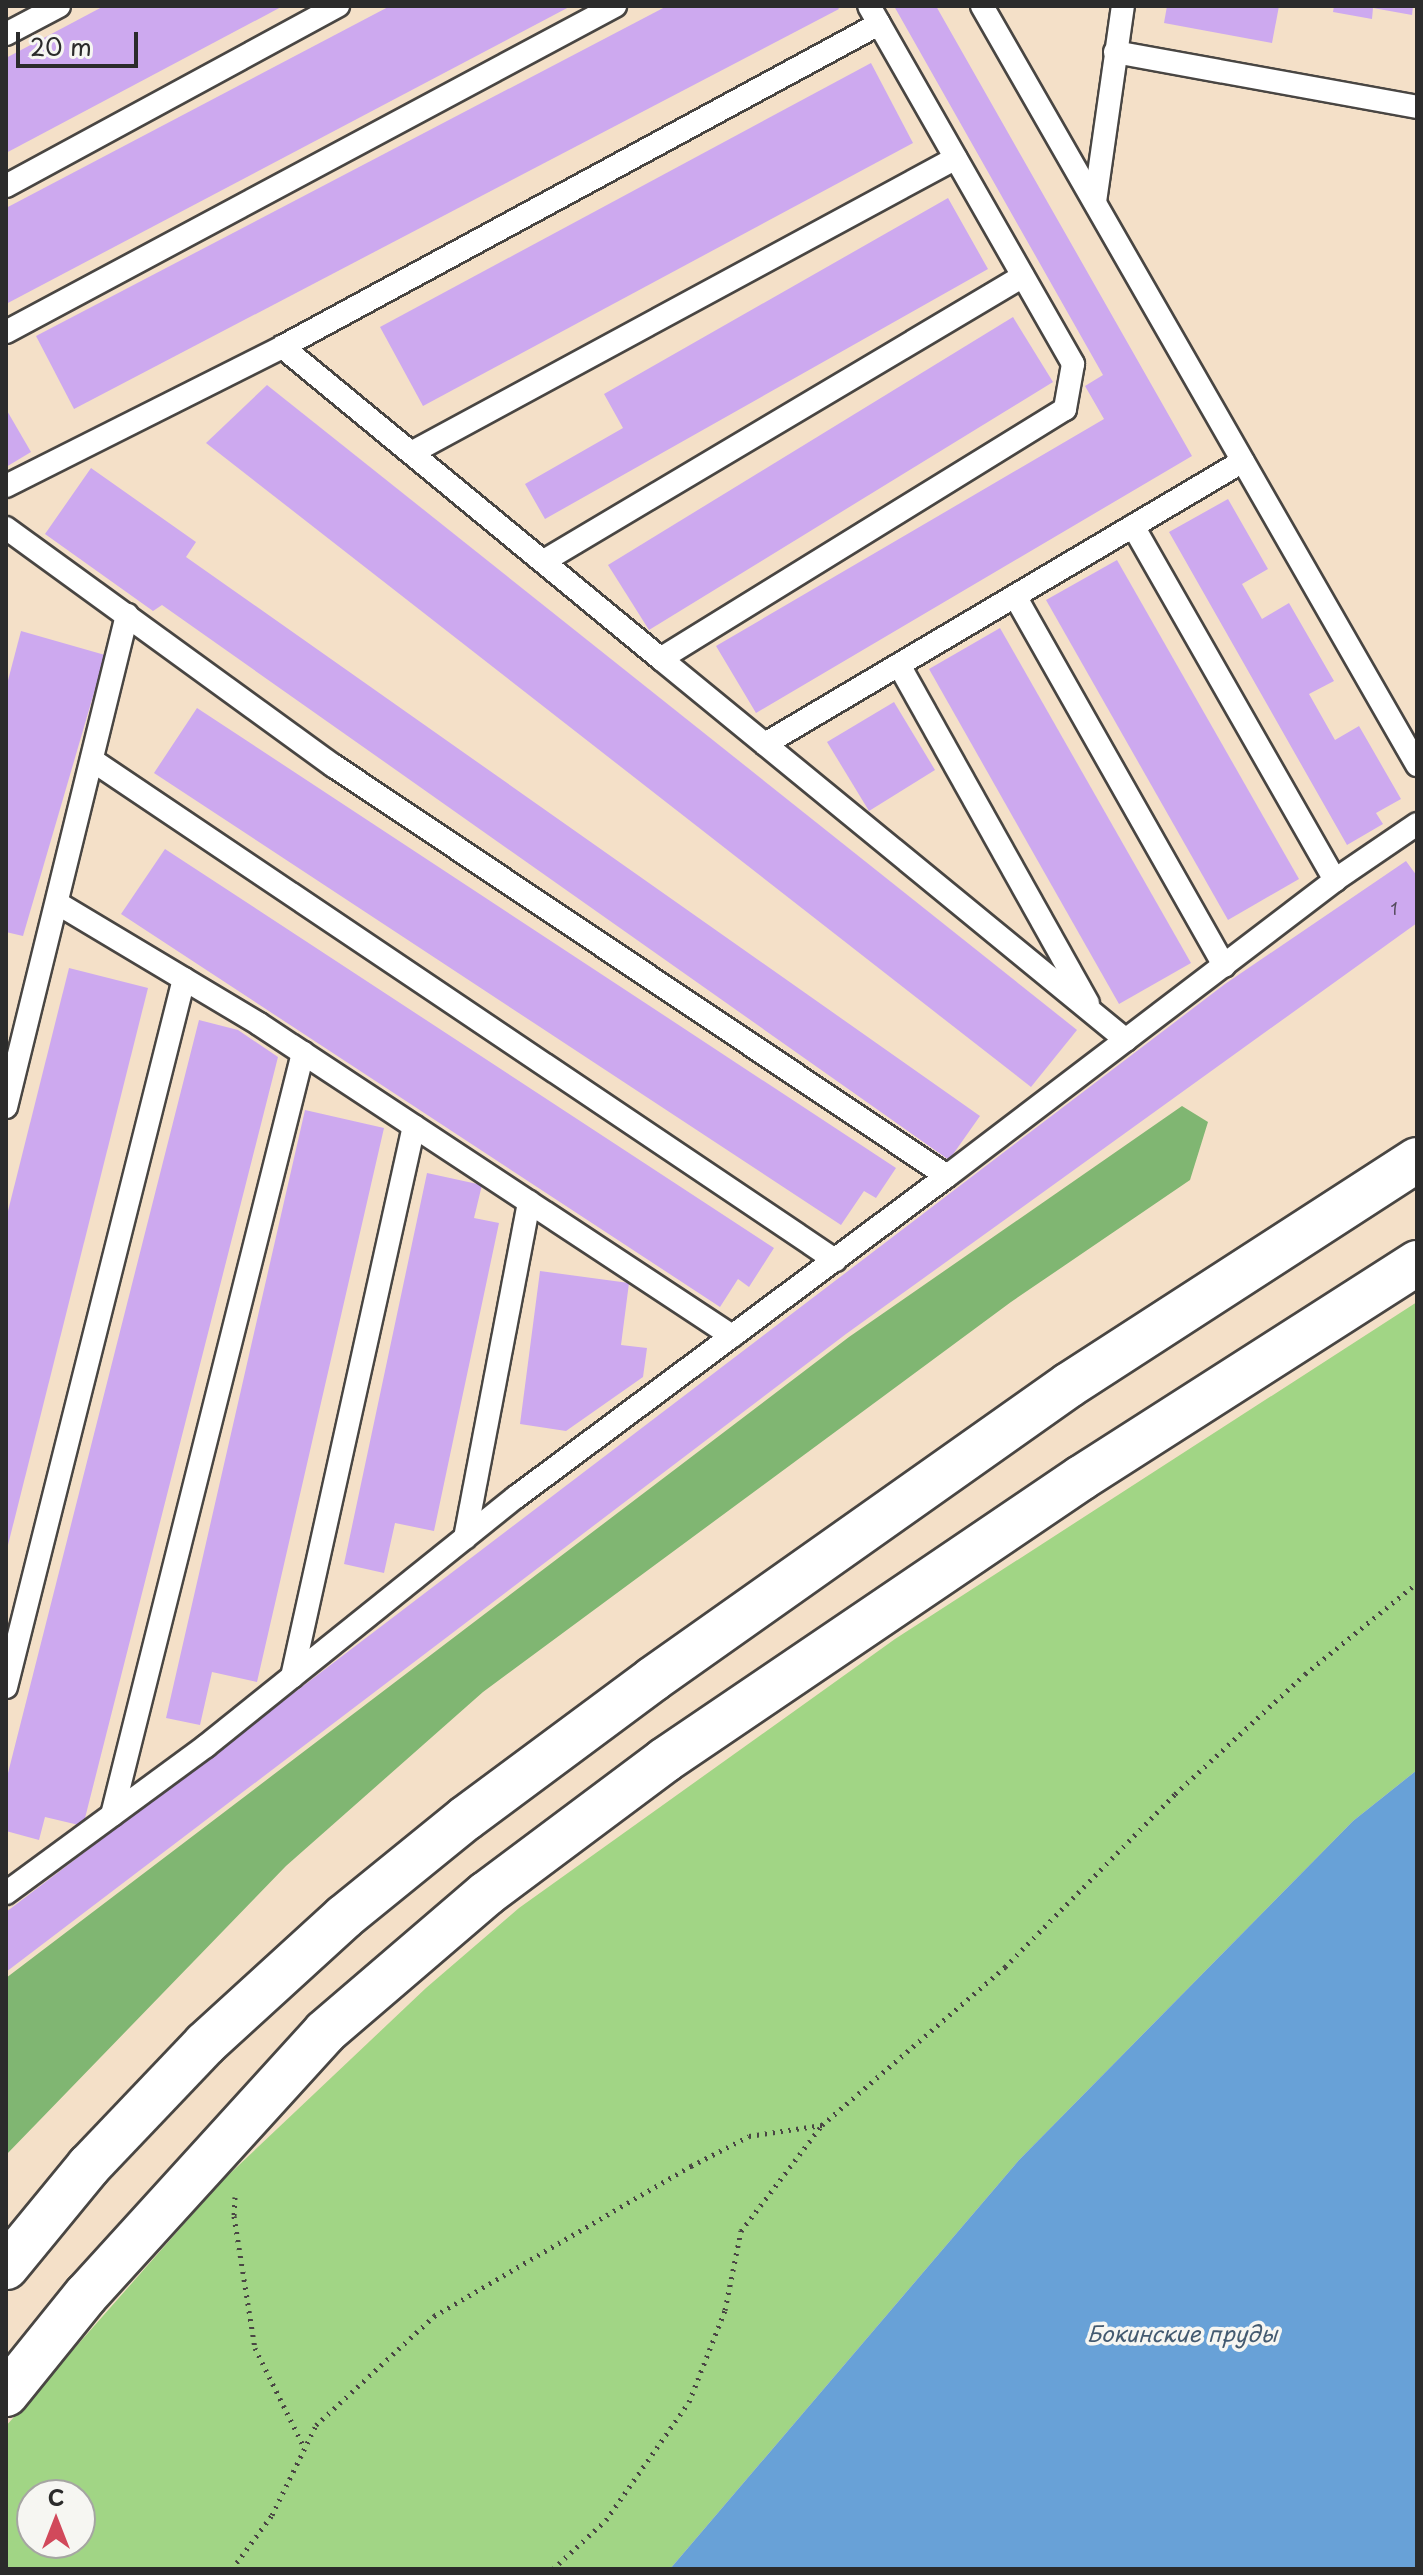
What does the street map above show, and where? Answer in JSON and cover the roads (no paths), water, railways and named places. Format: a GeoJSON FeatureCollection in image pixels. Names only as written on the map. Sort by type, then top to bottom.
{"type":"FeatureCollection","features":[{"type":"Feature","properties":{"kind":"main road"},"geometry":{"type":"LineString","coordinates":[[6,2267],[89,2166],[205,2044],[344,1917],[466,1818],[653,1679],[1069,1385],[1417,1160]]}},
{"type":"Feature","properties":{"kind":"main road"},"geometry":{"type":"LineString","coordinates":[[6,2394],[86,2295],[325,2032],[486,1894],[665,1760],[1081,1478],[1417,1263]]}},
{"type":"Feature","properties":{"kind":"lane"},"geometry":{"type":"LineString","coordinates":[[6,34],[59,6]]}},
{"type":"Feature","properties":{"kind":"lane"},"geometry":{"type":"LineString","coordinates":[[6,186],[338,6]]}},
{"type":"Feature","properties":{"kind":"lane"},"geometry":{"type":"LineString","coordinates":[[6,332],[615,6]]}},
{"type":"Feature","properties":{"kind":"lane"},"geometry":{"type":"LineString","coordinates":[[982,6],[1417,765]]}},
{"type":"Feature","properties":{"kind":"lane"},"geometry":{"type":"LineString","coordinates":[[1095,202],[1123,6]]}},
{"type":"Feature","properties":{"kind":"lane"},"geometry":{"type":"LineString","coordinates":[[6,486],[282,347],[874,15],[1073,364],[1065,409],[661,659]]}},
{"type":"Feature","properties":{"kind":"lane"},"geometry":{"type":"LineString","coordinates":[[1115,52],[1417,107]]}},
{"type":"Feature","properties":{"kind":"lane"},"geometry":{"type":"LineString","coordinates":[[413,452],[956,158]]}},
{"type":"Feature","properties":{"kind":"lane"},"geometry":{"type":"LineString","coordinates":[[544,561],[1023,276]]}},
{"type":"Feature","properties":{"kind":"lane"},"geometry":{"type":"LineString","coordinates":[[282,347],[1126,1040]]}},
{"type":"Feature","properties":{"kind":"lane"},"geometry":{"type":"LineString","coordinates":[[765,744],[1243,461]]}},
{"type":"Feature","properties":{"kind":"lane"},"geometry":{"type":"LineString","coordinates":[[1133,526],[1335,880]]}},
{"type":"Feature","properties":{"kind":"lane"},"geometry":{"type":"LineString","coordinates":[[6,528],[334,766],[947,1176]]}},
{"type":"Feature","properties":{"kind":"lane"},"geometry":{"type":"LineString","coordinates":[[1015,596],[1224,966]]}},
{"type":"Feature","properties":{"kind":"lane"},"geometry":{"type":"LineString","coordinates":[[6,1107],[127,615]]}},
{"type":"Feature","properties":{"kind":"lane"},"geometry":{"type":"LineString","coordinates":[[899,665],[1095,1015]]}},
{"type":"Feature","properties":{"kind":"lane"},"geometry":{"type":"LineString","coordinates":[[92,760],[835,1260]]}},
{"type":"Feature","properties":{"kind":"lane"},"geometry":{"type":"LineString","coordinates":[[6,1893],[292,1677],[465,1538],[1335,880],[1417,824]]}},
{"type":"Feature","properties":{"kind":"lane"},"geometry":{"type":"LineString","coordinates":[[57,903],[303,1053],[732,1336]]}},
{"type":"Feature","properties":{"kind":"lane"},"geometry":{"type":"LineString","coordinates":[[6,1687],[184,979]]}},
{"type":"Feature","properties":{"kind":"lane"},"geometry":{"type":"LineString","coordinates":[[112,1815],[303,1053]]}},
{"type":"Feature","properties":{"kind":"lane"},"geometry":{"type":"LineString","coordinates":[[292,1677],[414,1126]]}},
{"type":"Feature","properties":{"kind":"lane"},"geometry":{"type":"LineString","coordinates":[[465,1538],[529,1202]]}},
{"type":"Feature","properties":{"kind":"water","name":"Бокинские пруды"},"geometry":{"type":"Polygon","coordinates":[[[1417,1770],[1417,2569],[670,2569],[1019,2160],[1353,1821],[1417,1770]]]}}]}
